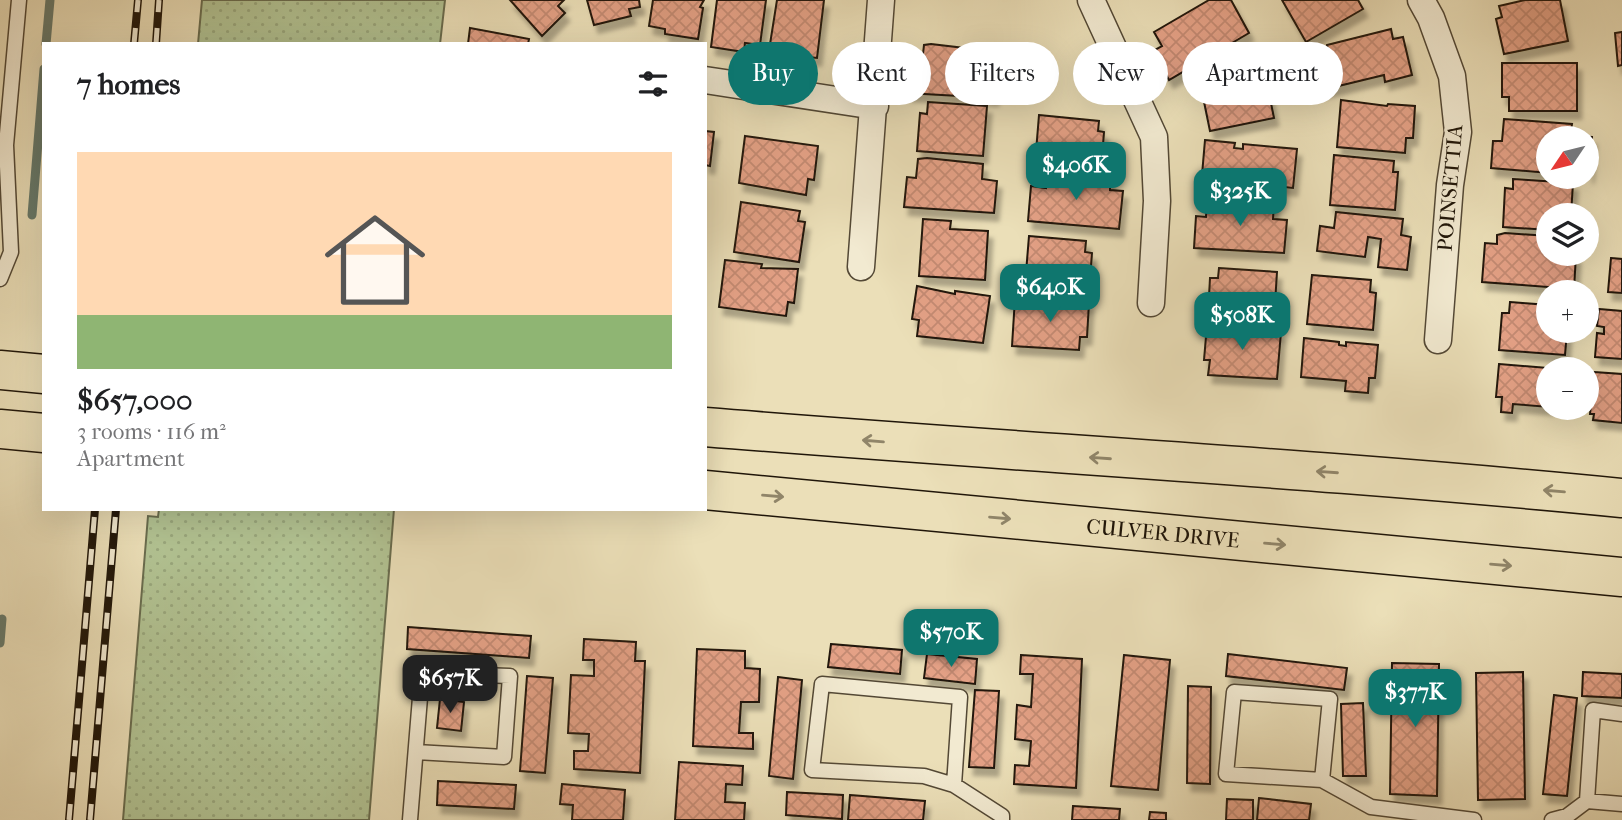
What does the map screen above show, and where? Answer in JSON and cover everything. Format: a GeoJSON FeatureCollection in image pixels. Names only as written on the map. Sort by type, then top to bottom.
{"type":"FeatureCollection","features":[{"type":"Feature","properties":{"kind":"main road"},"geometry":{"type":"LineString","coordinates":[[0,370],[42,374]]}},
{"type":"Feature","properties":{"kind":"main road"},"geometry":{"type":"LineString","coordinates":[[707,427],[1038,454],[1422,478],[1622,498]]}},
{"type":"Feature","properties":{"kind":"main road"},"geometry":{"type":"LineString","coordinates":[[0,429],[42,433]]}},
{"type":"Feature","properties":{"kind":"main road","name":"CULVER DRIVE"},"geometry":{"type":"LineString","coordinates":[[707,490],[1622,577]]}},
{"type":"Feature","properties":{"kind":"street"},"geometry":{"type":"LineString","coordinates":[[861,267],[881,0]]}},
{"type":"Feature","properties":{"kind":"street"},"geometry":{"type":"LineString","coordinates":[[1091,0],[1154,137],[1157,201],[1151,303]]}},
{"type":"Feature","properties":{"kind":"street","name":"POINSETTIA"},"geometry":{"type":"LineString","coordinates":[[1420,0],[1431,18],[1452,76],[1458,132],[1450,185],[1438,340]]}},
{"type":"Feature","properties":{"kind":"street"},"geometry":{"type":"LineString","coordinates":[[707,80],[875,106]]}},
{"type":"Feature","properties":{"kind":"lane"},"geometry":{"type":"LineString","coordinates":[[0,279],[11,253],[6,145],[19,0]]}},
{"type":"Feature","properties":{"kind":"lane"},"geometry":{"type":"LineString","coordinates":[[410,820],[415,752],[422,673],[510,676],[504,757],[415,752]]}},
{"type":"Feature","properties":{"kind":"lane"},"geometry":{"type":"LineString","coordinates":[[954,785],[960,697],[822,684],[812,770],[923,776],[954,785],[1002,816],[1002,820]]}},
{"type":"Feature","properties":{"kind":"lane"},"geometry":{"type":"LineString","coordinates":[[1322,780],[1330,699],[1234,692],[1226,774],[1322,780],[1371,807],[1474,820]]}},
{"type":"Feature","properties":{"kind":"lane"},"geometry":{"type":"LineString","coordinates":[[1587,801],[1593,710],[1622,714]]}},
{"type":"Feature","properties":{"kind":"lane"},"geometry":{"type":"LineString","coordinates":[[1552,820],[1567,817],[1587,801],[1622,804]]}},
{"type":"Feature","properties":{"kind":"green space"},"geometry":{"type":"Polygon","coordinates":[[[202,0],[445,0],[440,42],[198,42],[202,0]]]}},
{"type":"Feature","properties":{"kind":"green space"},"geometry":{"type":"Polygon","coordinates":[[[159,511],[394,511],[369,820],[123,820],[148,516],[158,517],[159,511]]]}},
{"type":"Feature","properties":{"kind":"building"},"geometry":{"type":"Polygon","coordinates":[[[510,0],[564,0],[558,6],[565,13],[542,36],[510,0]]]}},
{"type":"Feature","properties":{"kind":"building"},"geometry":{"type":"Polygon","coordinates":[[[587,0],[639,0],[640,7],[629,9],[631,16],[594,25],[587,0]]]}},
{"type":"Feature","properties":{"kind":"building"},"geometry":{"type":"Polygon","coordinates":[[[653,0],[704,0],[700,7],[703,8],[698,39],[665,34],[665,29],[649,26],[653,0]]]}},
{"type":"Feature","properties":{"kind":"building"},"geometry":{"type":"Polygon","coordinates":[[[717,0],[766,0],[760,42],[728,42],[728,50],[711,47],[717,0]]]}},
{"type":"Feature","properties":{"kind":"building"},"geometry":{"type":"Polygon","coordinates":[[[777,0],[824,0],[818,50],[818,42],[770,42],[777,0]]]}},
{"type":"Feature","properties":{"kind":"building"},"geometry":{"type":"Polygon","coordinates":[[[1209,0],[1231,0],[1249,33],[1234,42],[1182,42],[1182,72],[1169,80],[1168,42],[1160,42],[1154,32],[1209,0]]]}},
{"type":"Feature","properties":{"kind":"building"},"geometry":{"type":"Polygon","coordinates":[[[1282,0],[1358,0],[1363,9],[1306,42],[1282,0]]]}},
{"type":"Feature","properties":{"kind":"building"},"geometry":{"type":"Polygon","coordinates":[[[1525,0],[1560,0],[1568,41],[1504,54],[1496,19],[1502,17],[1499,6],[1525,0]]]}},
{"type":"Feature","properties":{"kind":"building"},"geometry":{"type":"Polygon","coordinates":[[[470,28],[529,39],[528,42],[468,42],[470,28]]]}},
{"type":"Feature","properties":{"kind":"building"},"geometry":{"type":"Polygon","coordinates":[[[1391,29],[1393,39],[1403,37],[1412,75],[1385,82],[1384,75],[1343,85],[1343,42],[1339,42],[1391,29]]]}},
{"type":"Feature","properties":{"kind":"building"},"geometry":{"type":"Polygon","coordinates":[[[1622,32],[1622,65],[1618,66],[1615,33],[1622,32]]]}},
{"type":"Feature","properties":{"kind":"building"},"geometry":{"type":"Polygon","coordinates":[[[931,44],[945,46],[945,95],[931,94],[931,44]]]}},
{"type":"Feature","properties":{"kind":"building"},"geometry":{"type":"Polygon","coordinates":[[[1502,63],[1577,63],[1577,111],[1509,111],[1509,97],[1502,97],[1502,63]]]}},
{"type":"Feature","properties":{"kind":"building"},"geometry":{"type":"Polygon","coordinates":[[[1343,100],[1387,106],[1415,106],[1413,138],[1406,138],[1405,153],[1337,147],[1343,100]]]}},
{"type":"Feature","properties":{"kind":"building"},"geometry":{"type":"Polygon","coordinates":[[[931,102],[987,106],[983,156],[917,151],[920,113],[927,114],[928,105],[931,105],[931,102]]]}},
{"type":"Feature","properties":{"kind":"building"},"geometry":{"type":"Polygon","coordinates":[[[1205,105],[1271,105],[1274,118],[1210,131],[1205,105]]]}},
{"type":"Feature","properties":{"kind":"building"},"geometry":{"type":"Polygon","coordinates":[[[1039,115],[1099,121],[1098,131],[1104,132],[1101,170],[1035,164],[1039,115]]]}},
{"type":"Feature","properties":{"kind":"building"},"geometry":{"type":"Polygon","coordinates":[[[1504,119],[1572,124],[1536,126],[1536,172],[1491,168],[1493,141],[1502,141],[1504,119]]]}},
{"type":"Feature","properties":{"kind":"building"},"geometry":{"type":"Polygon","coordinates":[[[707,131],[714,132],[710,166],[707,165],[707,131]]]}},
{"type":"Feature","properties":{"kind":"building"},"geometry":{"type":"Polygon","coordinates":[[[745,136],[818,146],[814,180],[808,179],[806,195],[739,183],[745,136]]]}},
{"type":"Feature","properties":{"kind":"building"},"geometry":{"type":"Polygon","coordinates":[[[1205,140],[1235,143],[1234,148],[1243,149],[1243,144],[1297,149],[1293,188],[1276,186],[1275,196],[1207,192],[1208,176],[1202,175],[1205,140]]]}},
{"type":"Feature","properties":{"kind":"building"},"geometry":{"type":"Polygon","coordinates":[[[1334,155],[1394,161],[1393,172],[1398,172],[1395,210],[1330,205],[1334,155]]]}},
{"type":"Feature","properties":{"kind":"building"},"geometry":{"type":"Polygon","coordinates":[[[918,159],[983,164],[982,179],[997,181],[994,213],[904,207],[907,177],[916,178],[918,159]]]}},
{"type":"Feature","properties":{"kind":"building"},"geometry":{"type":"Polygon","coordinates":[[[1047,174],[1078,177],[1078,174],[1110,180],[1110,190],[1123,191],[1119,229],[1028,221],[1031,186],[1046,188],[1047,174]]]}},
{"type":"Feature","properties":{"kind":"building"},"geometry":{"type":"Polygon","coordinates":[[[1513,179],[1536,181],[1536,189],[1573,189],[1572,203],[1536,203],[1536,229],[1503,227],[1505,188],[1513,189],[1513,179]]]}},
{"type":"Feature","properties":{"kind":"building"},"geometry":{"type":"Polygon","coordinates":[[[1207,199],[1274,204],[1273,219],[1287,220],[1284,253],[1194,248],[1196,216],[1206,217],[1207,199]]]}},
{"type":"Feature","properties":{"kind":"building"},"geometry":{"type":"Polygon","coordinates":[[[741,202],[800,211],[798,221],[805,222],[799,262],[734,252],[741,202]]]}},
{"type":"Feature","properties":{"kind":"building"},"geometry":{"type":"Polygon","coordinates":[[[1336,212],[1403,219],[1401,235],[1411,237],[1407,270],[1378,267],[1381,239],[1368,237],[1365,257],[1317,251],[1320,226],[1334,228],[1336,212]]]}},
{"type":"Feature","properties":{"kind":"building"},"geometry":{"type":"Polygon","coordinates":[[[923,219],[951,221],[950,229],[988,231],[985,280],[919,276],[923,219]]]}},
{"type":"Feature","properties":{"kind":"building"},"geometry":{"type":"Polygon","coordinates":[[[1497,235],[1536,235],[1536,266],[1575,266],[1575,280],[1536,280],[1536,286],[1482,282],[1485,243],[1497,244],[1497,235]]]}},
{"type":"Feature","properties":{"kind":"building"},"geometry":{"type":"Polygon","coordinates":[[[1029,236],[1086,241],[1085,252],[1092,253],[1089,291],[1025,285],[1029,236]]]}},
{"type":"Feature","properties":{"kind":"building"},"geometry":{"type":"Polygon","coordinates":[[[1611,258],[1622,259],[1622,293],[1608,292],[1611,258]]]}},
{"type":"Feature","properties":{"kind":"building"},"geometry":{"type":"Polygon","coordinates":[[[725,260],[762,264],[761,268],[798,269],[794,303],[788,302],[786,316],[719,307],[725,260]]]}},
{"type":"Feature","properties":{"kind":"building"},"geometry":{"type":"Polygon","coordinates":[[[1219,268],[1277,272],[1274,319],[1208,315],[1210,278],[1218,278],[1219,268]]]}},
{"type":"Feature","properties":{"kind":"building"},"geometry":{"type":"Polygon","coordinates":[[[1312,275],[1371,280],[1370,292],[1376,293],[1373,330],[1307,324],[1312,275]]]}},
{"type":"Feature","properties":{"kind":"building"},"geometry":{"type":"Polygon","coordinates":[[[917,286],[955,294],[955,291],[990,296],[983,343],[917,336],[919,320],[912,319],[917,286]]]}},
{"type":"Feature","properties":{"kind":"building"},"geometry":{"type":"Polygon","coordinates":[[[1015,298],[1089,303],[1087,337],[1080,337],[1079,350],[1012,346],[1015,298]]]}},
{"type":"Feature","properties":{"kind":"building"},"geometry":{"type":"Polygon","coordinates":[[[1510,302],[1536,304],[1536,343],[1566,343],[1565,355],[1499,350],[1502,313],[1509,313],[1510,302]]]}},
{"type":"Feature","properties":{"kind":"building"},"geometry":{"type":"Polygon","coordinates":[[[1599,309],[1622,311],[1622,359],[1595,357],[1599,333],[1604,334],[1604,327],[1599,326],[1599,309]]]}},
{"type":"Feature","properties":{"kind":"building"},"geometry":{"type":"Polygon","coordinates":[[[1207,325],[1281,332],[1277,379],[1208,375],[1210,360],[1204,360],[1207,325]]]}},
{"type":"Feature","properties":{"kind":"building"},"geometry":{"type":"Polygon","coordinates":[[[1304,338],[1339,342],[1339,345],[1346,346],[1346,342],[1378,345],[1375,378],[1369,378],[1368,393],[1345,391],[1346,381],[1301,377],[1304,338]]]}},
{"type":"Feature","properties":{"kind":"building"},"geometry":{"type":"Polygon","coordinates":[[[1499,364],[1536,367],[1536,406],[1513,404],[1512,413],[1501,412],[1502,397],[1496,397],[1499,364]]]}},
{"type":"Feature","properties":{"kind":"building"},"geometry":{"type":"Polygon","coordinates":[[[1599,372],[1622,374],[1622,423],[1593,420],[1599,420],[1599,372]]]}},
{"type":"Feature","properties":{"kind":"building"},"geometry":{"type":"Polygon","coordinates":[[[408,627],[531,636],[529,658],[407,649],[408,627]]]}},
{"type":"Feature","properties":{"kind":"building"},"geometry":{"type":"Polygon","coordinates":[[[584,639],[636,642],[635,661],[645,661],[640,773],[574,769],[574,751],[588,751],[589,734],[568,733],[571,675],[594,676],[594,660],[583,660],[584,639]]]}},
{"type":"Feature","properties":{"kind":"building"},"geometry":{"type":"Polygon","coordinates":[[[831,644],[902,650],[900,674],[828,667],[831,644]]]}},
{"type":"Feature","properties":{"kind":"building"},"geometry":{"type":"Polygon","coordinates":[[[697,649],[745,651],[745,668],[760,669],[759,702],[741,702],[739,733],[753,733],[753,749],[693,746],[697,649]]]}},
{"type":"Feature","properties":{"kind":"building"},"geometry":{"type":"Polygon","coordinates":[[[927,654],[977,659],[975,684],[924,678],[927,654]]]}},
{"type":"Feature","properties":{"kind":"building"},"geometry":{"type":"Polygon","coordinates":[[[1228,654],[1347,668],[1344,690],[1226,676],[1228,654]]]}},
{"type":"Feature","properties":{"kind":"building"},"geometry":{"type":"Polygon","coordinates":[[[1021,655],[1082,659],[1076,788],[1014,784],[1015,765],[1029,766],[1031,741],[1015,739],[1017,705],[1031,707],[1033,674],[1020,674],[1021,655]]]}},
{"type":"Feature","properties":{"kind":"building"},"geometry":{"type":"Polygon","coordinates":[[[1124,655],[1170,660],[1158,790],[1111,786],[1124,655]]]}},
{"type":"Feature","properties":{"kind":"building"},"geometry":{"type":"Polygon","coordinates":[[[1392,663],[1439,664],[1437,796],[1390,794],[1392,663]]]}},
{"type":"Feature","properties":{"kind":"building"},"geometry":{"type":"Polygon","coordinates":[[[1523,672],[1525,799],[1478,800],[1476,673],[1523,672]]]}},
{"type":"Feature","properties":{"kind":"building"},"geometry":{"type":"Polygon","coordinates":[[[1583,672],[1622,674],[1622,698],[1582,696],[1583,672]]]}},
{"type":"Feature","properties":{"kind":"building"},"geometry":{"type":"Polygon","coordinates":[[[527,676],[553,678],[545,773],[520,771],[527,676]]]}},
{"type":"Feature","properties":{"kind":"building"},"geometry":{"type":"Polygon","coordinates":[[[778,677],[802,680],[793,779],[769,776],[778,677]]]}},
{"type":"Feature","properties":{"kind":"building"},"geometry":{"type":"Polygon","coordinates":[[[1188,686],[1211,687],[1210,784],[1187,783],[1188,686]]]}},
{"type":"Feature","properties":{"kind":"building"},"geometry":{"type":"Polygon","coordinates":[[[975,690],[999,691],[994,768],[969,767],[975,690]]]}},
{"type":"Feature","properties":{"kind":"building"},"geometry":{"type":"Polygon","coordinates":[[[1554,695],[1577,698],[1567,796],[1543,794],[1554,695]]]}},
{"type":"Feature","properties":{"kind":"building"},"geometry":{"type":"Polygon","coordinates":[[[440,699],[464,702],[461,731],[437,728],[440,699]]]}},
{"type":"Feature","properties":{"kind":"building"},"geometry":{"type":"Polygon","coordinates":[[[1363,703],[1366,776],[1343,776],[1341,704],[1363,703]]]}},
{"type":"Feature","properties":{"kind":"building"},"geometry":{"type":"Polygon","coordinates":[[[679,762],[743,766],[742,785],[726,784],[725,802],[745,803],[744,820],[675,820],[679,762]]]}},
{"type":"Feature","properties":{"kind":"building"},"geometry":{"type":"Polygon","coordinates":[[[438,781],[516,785],[514,809],[437,805],[438,781]]]}},
{"type":"Feature","properties":{"kind":"building"},"geometry":{"type":"Polygon","coordinates":[[[562,784],[625,790],[623,820],[572,820],[573,805],[560,804],[562,784]]]}},
{"type":"Feature","properties":{"kind":"building"},"geometry":{"type":"Polygon","coordinates":[[[787,792],[843,795],[842,819],[786,815],[787,792]]]}},
{"type":"Feature","properties":{"kind":"building"},"geometry":{"type":"Polygon","coordinates":[[[850,795],[925,801],[923,820],[848,820],[850,795]]]}},
{"type":"Feature","properties":{"kind":"building"},"geometry":{"type":"Polygon","coordinates":[[[1259,798],[1311,804],[1309,820],[1257,820],[1259,798]]]}},
{"type":"Feature","properties":{"kind":"building"},"geometry":{"type":"Polygon","coordinates":[[[1227,799],[1253,800],[1253,820],[1226,820],[1227,799]]]}},
{"type":"Feature","properties":{"kind":"building"},"geometry":{"type":"Polygon","coordinates":[[[1073,806],[1120,809],[1119,820],[1072,820],[1073,806]]]}},
{"type":"Feature","properties":{"kind":"building"},"geometry":{"type":"Polygon","coordinates":[[[1150,812],[1166,813],[1166,820],[1149,820],[1150,812]]]}},
{"type":"Feature","properties":{"kind":"waterway"},"geometry":{"type":"LineString","coordinates":[[46,42],[50,0]]}},
{"type":"Feature","properties":{"kind":"waterway"},"geometry":{"type":"LineString","coordinates":[[32,215],[42,93]]}},
{"type":"Feature","properties":{"kind":"waterway"},"geometry":{"type":"LineString","coordinates":[[0,643],[2,619]]}},
{"type":"Feature","properties":{"kind":"railway"},"geometry":{"type":"LineString","coordinates":[[134,42],[138,0]]}},
{"type":"Feature","properties":{"kind":"railway"},"geometry":{"type":"LineString","coordinates":[[156,42],[159,0]]}},
{"type":"Feature","properties":{"kind":"railway"},"geometry":{"type":"LineString","coordinates":[[69,820],[95,511]]}},
{"type":"Feature","properties":{"kind":"railway"},"geometry":{"type":"LineString","coordinates":[[90,820],[116,511]]}}]}
